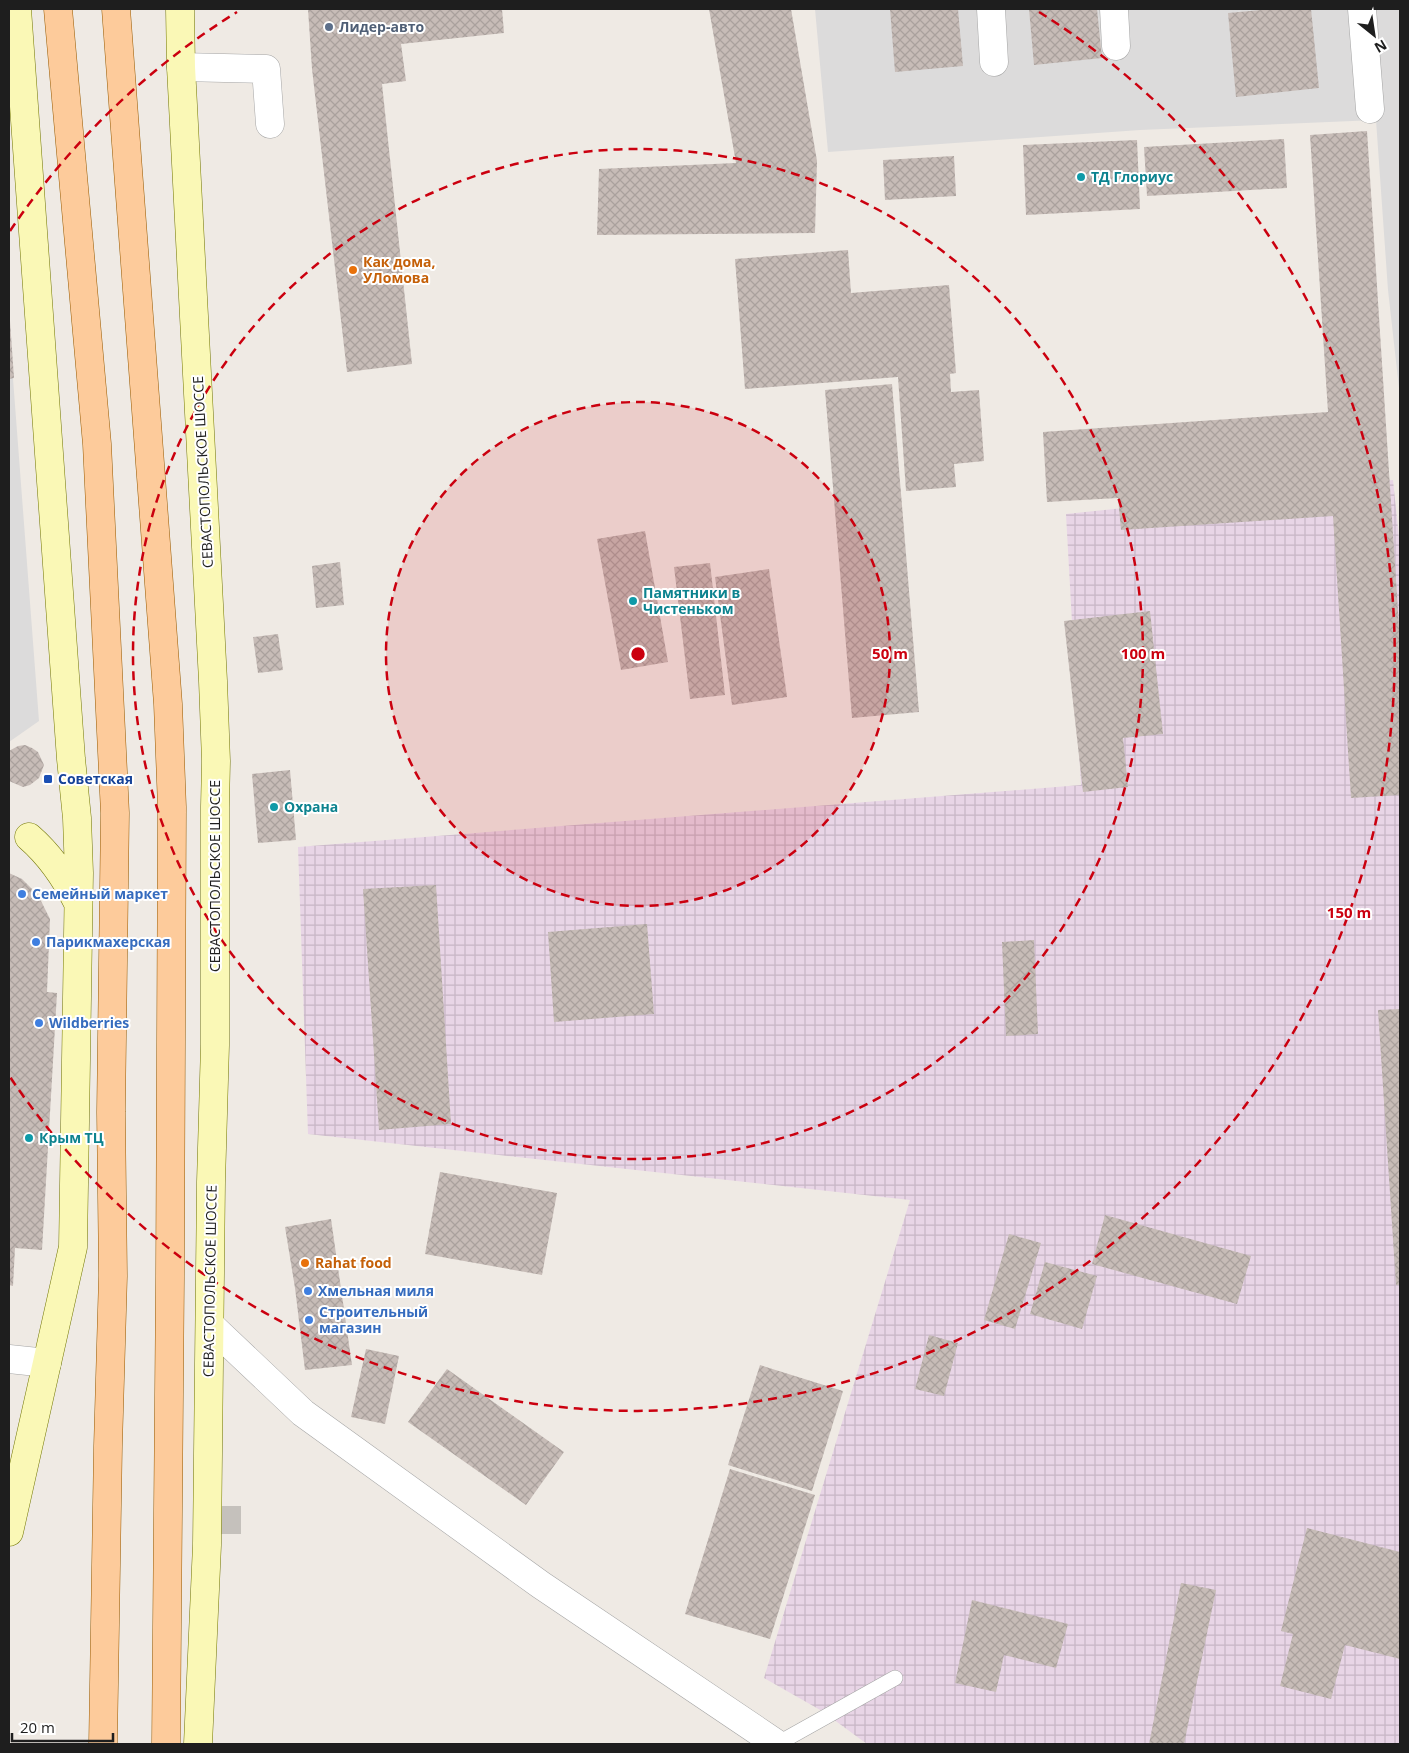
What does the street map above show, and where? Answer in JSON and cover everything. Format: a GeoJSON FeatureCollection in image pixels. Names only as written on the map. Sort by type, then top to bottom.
{"type":"FeatureCollection","features":[{"type":"Feature","properties":{"kind":"main road"},"geometry":{"type":"LineString","coordinates":[[9,1532],[73,1247],[79,906],[77,818],[71,759],[17,9]]}},
{"type":"Feature","properties":{"kind":"main road"},"geometry":{"type":"LineString","coordinates":[[58,9],[96,444],[115,813],[111,1112],[113,1276],[103,1744]]}},
{"type":"Feature","properties":{"kind":"main road"},"geometry":{"type":"LineString","coordinates":[[116,9],[168,704],[172,808],[166,1744]]}},
{"type":"Feature","properties":{"kind":"main road","name":"СЕВАСТОПОЛЬСКОЕ ШОССЕ"},"geometry":{"type":"LineString","coordinates":[[180,9],[181,67],[216,761],[216,1045],[211,1182],[207,1545],[198,1744]]}},
{"type":"Feature","properties":{"kind":"main road"},"geometry":{"type":"LineString","coordinates":[[19,833],[46,836],[58,833],[77,818]]}},
{"type":"Feature","properties":{"kind":"main road"},"geometry":{"type":"LineString","coordinates":[[19,833],[79,859]]}},
{"type":"Feature","properties":{"kind":"main road"},"geometry":{"type":"LineString","coordinates":[[19,833],[45,850],[68,882],[79,906]]}},
{"type":"Feature","properties":{"kind":"street"},"geometry":{"type":"LineString","coordinates":[[991,9],[994,62]]}},
{"type":"Feature","properties":{"kind":"street"},"geometry":{"type":"LineString","coordinates":[[1114,9],[1116,46]]}},
{"type":"Feature","properties":{"kind":"street"},"geometry":{"type":"LineString","coordinates":[[1362,9],[1370,109]]}},
{"type":"Feature","properties":{"kind":"street"},"geometry":{"type":"LineString","coordinates":[[181,67],[266,70],[270,124]]}},
{"type":"Feature","properties":{"kind":"street"},"geometry":{"type":"LineString","coordinates":[[210,1325],[303,1413],[533,1580],[777,1744]]}},
{"type":"Feature","properties":{"kind":"street"},"geometry":{"type":"LineString","coordinates":[[9,1359],[47,1364]]}},
{"type":"Feature","properties":{"kind":"street"},"geometry":{"type":"LineString","coordinates":[[209,1377],[217,1368],[227,1363],[238,1361],[251,1364]]}},
{"type":"Feature","properties":{"kind":"lane"},"geometry":{"type":"LineString","coordinates":[[777,1744],[895,1678]]}},
{"type":"Feature","properties":{"kind":"shaded area"},"geometry":{"type":"Polygon","coordinates":[[[815,9],[1400,9],[1400,397],[1388,290],[1376,120],[1140,130],[828,152],[815,9]]]}},
{"type":"Feature","properties":{"kind":"shaded area"},"geometry":{"type":"Polygon","coordinates":[[[9,326],[39,721],[9,742],[9,326]]]}},
{"type":"Feature","properties":{"kind":"shaded area"},"geometry":{"type":"Polygon","coordinates":[[[1393,480],[1400,548],[1400,1744],[867,1744],[822,1711],[764,1678],[910,1200],[308,1134],[298,847],[1081,785],[1066,514],[1393,480]]]}},
{"type":"Feature","properties":{"kind":"building"},"geometry":{"type":"Polygon","coordinates":[[[308,9],[502,9],[504,33],[401,44],[406,81],[382,84],[412,364],[347,372],[312,69],[308,9]]]}},
{"type":"Feature","properties":{"kind":"building"},"geometry":{"type":"Polygon","coordinates":[[[709,9],[791,9],[817,161],[815,233],[597,235],[599,169],[736,163],[709,9]]]}},
{"type":"Feature","properties":{"kind":"building"},"geometry":{"type":"Polygon","coordinates":[[[890,9],[958,9],[963,66],[895,72],[890,9]]]}},
{"type":"Feature","properties":{"kind":"building"},"geometry":{"type":"Polygon","coordinates":[[[1029,9],[1097,9],[1102,58],[1034,65],[1029,9]]]}},
{"type":"Feature","properties":{"kind":"building"},"geometry":{"type":"Polygon","coordinates":[[[1273,9],[1311,9],[1319,88],[1236,97],[1228,13],[1273,9]]]}},
{"type":"Feature","properties":{"kind":"building"},"geometry":{"type":"Polygon","coordinates":[[[1367,131],[1400,642],[1400,795],[1351,798],[1333,516],[1121,530],[1118,498],[1047,502],[1043,432],[1328,412],[1310,135],[1367,131]]]}},
{"type":"Feature","properties":{"kind":"building"},"geometry":{"type":"Polygon","coordinates":[[[1284,139],[1287,188],[1147,196],[1144,147],[1284,139]]]}},
{"type":"Feature","properties":{"kind":"building","name":"ТД Глориус"},"geometry":{"type":"Polygon","coordinates":[[[1137,140],[1140,209],[1026,215],[1023,145],[1137,140]]]}},
{"type":"Feature","properties":{"kind":"building"},"geometry":{"type":"Polygon","coordinates":[[[954,156],[956,196],[885,200],[883,160],[954,156]]]}},
{"type":"Feature","properties":{"kind":"building"},"geometry":{"type":"Polygon","coordinates":[[[848,250],[851,293],[949,285],[956,373],[950,374],[951,392],[979,390],[984,461],[954,464],[956,487],[906,491],[898,377],[745,389],[735,259],[848,250]]]}},
{"type":"Feature","properties":{"kind":"building"},"geometry":{"type":"Polygon","coordinates":[[[9,321],[14,378],[9,379],[9,321]]]}},
{"type":"Feature","properties":{"kind":"building"},"geometry":{"type":"Polygon","coordinates":[[[892,384],[919,712],[852,718],[825,390],[892,384]]]}},
{"type":"Feature","properties":{"kind":"building","name":"Памятники в Чистеньком"},"geometry":{"type":"Polygon","coordinates":[[[645,531],[668,662],[621,670],[597,539],[645,531]]]}},
{"type":"Feature","properties":{"kind":"building"},"geometry":{"type":"Polygon","coordinates":[[[340,562],[344,605],[316,608],[312,566],[340,562]]]}},
{"type":"Feature","properties":{"kind":"building"},"geometry":{"type":"Polygon","coordinates":[[[710,563],[725,695],[690,699],[674,567],[710,563]]]}},
{"type":"Feature","properties":{"kind":"building"},"geometry":{"type":"Polygon","coordinates":[[[769,569],[787,697],[732,705],[715,577],[769,569]]]}},
{"type":"Feature","properties":{"kind":"building"},"geometry":{"type":"Polygon","coordinates":[[[1150,611],[1163,734],[1123,738],[1128,787],[1083,792],[1064,621],[1150,611]]]}},
{"type":"Feature","properties":{"kind":"building"},"geometry":{"type":"Polygon","coordinates":[[[278,634],[283,670],[258,673],[253,637],[278,634]]]}},
{"type":"Feature","properties":{"kind":"building"},"geometry":{"type":"Polygon","coordinates":[[[25,745],[38,752],[44,765],[39,778],[30,785],[23,787],[9,781],[9,751],[18,746],[25,745]]]}},
{"type":"Feature","properties":{"kind":"building","name":"Охрана"},"geometry":{"type":"Polygon","coordinates":[[[290,770],[296,840],[258,843],[252,774],[290,770]]]}},
{"type":"Feature","properties":{"kind":"building","name":"Крым ТЦ"},"geometry":{"type":"Polygon","coordinates":[[[9,873],[22,879],[38,895],[50,919],[47,992],[57,993],[42,1250],[15,1248],[13,1286],[9,1285],[9,873]]]}},
{"type":"Feature","properties":{"kind":"building"},"geometry":{"type":"Polygon","coordinates":[[[436,885],[451,1124],[379,1130],[363,889],[436,885]]]}},
{"type":"Feature","properties":{"kind":"building"},"geometry":{"type":"Polygon","coordinates":[[[647,924],[654,1014],[554,1022],[548,932],[647,924]]]}},
{"type":"Feature","properties":{"kind":"building"},"geometry":{"type":"Polygon","coordinates":[[[1034,940],[1038,1034],[1006,1036],[1002,942],[1034,940]]]}},
{"type":"Feature","properties":{"kind":"building"},"geometry":{"type":"Polygon","coordinates":[[[1400,1009],[1400,1285],[1396,1285],[1378,1010],[1400,1009]]]}},
{"type":"Feature","properties":{"kind":"building"},"geometry":{"type":"Polygon","coordinates":[[[440,1172],[557,1193],[542,1275],[425,1254],[440,1172]]]}},
{"type":"Feature","properties":{"kind":"building"},"geometry":{"type":"Polygon","coordinates":[[[1105,1215],[1251,1256],[1237,1304],[1092,1264],[1105,1215]]]}},
{"type":"Feature","properties":{"kind":"building"},"geometry":{"type":"Polygon","coordinates":[[[331,1219],[352,1365],[305,1370],[285,1227],[331,1219]]]}},
{"type":"Feature","properties":{"kind":"building"},"geometry":{"type":"Polygon","coordinates":[[[1009,1234],[1041,1243],[1015,1329],[984,1320],[1009,1234]]]}},
{"type":"Feature","properties":{"kind":"building"},"geometry":{"type":"Polygon","coordinates":[[[1045,1262],[1097,1276],[1082,1329],[1030,1314],[1045,1262]]]}},
{"type":"Feature","properties":{"kind":"building"},"geometry":{"type":"Polygon","coordinates":[[[929,1335],[958,1343],[944,1396],[915,1389],[929,1335]]]}},
{"type":"Feature","properties":{"kind":"building"},"geometry":{"type":"Polygon","coordinates":[[[366,1349],[399,1356],[385,1424],[351,1417],[366,1349]]]}},
{"type":"Feature","properties":{"kind":"building"},"geometry":{"type":"Polygon","coordinates":[[[760,1365],[843,1391],[812,1491],[728,1465],[760,1365]]]}},
{"type":"Feature","properties":{"kind":"building"},"geometry":{"type":"Polygon","coordinates":[[[447,1369],[564,1452],[526,1505],[408,1422],[447,1369]]]}},
{"type":"Feature","properties":{"kind":"building"},"geometry":{"type":"Polygon","coordinates":[[[730,1469],[815,1495],[770,1639],[685,1614],[730,1469]]]}},
{"type":"Feature","properties":{"kind":"building"},"geometry":{"type":"Polygon","coordinates":[[[1307,1528],[1400,1552],[1400,1659],[1345,1645],[1331,1699],[1280,1686],[1293,1634],[1281,1631],[1307,1528]]]}},
{"type":"Feature","properties":{"kind":"building"},"geometry":{"type":"Polygon","coordinates":[[[1181,1583],[1216,1590],[1184,1744],[1149,1744],[1181,1583]]]}},
{"type":"Feature","properties":{"kind":"building"},"geometry":{"type":"Polygon","coordinates":[[[972,1600],[1068,1624],[1056,1668],[1004,1655],[996,1692],[955,1683],[972,1600]]]}},
{"type":"Feature","properties":{"kind":"tunnel"},"geometry":{"type":"LineString","coordinates":[[213,1520],[242,1520]]}},
{"type":"Feature","properties":{"kind":"place","name":"Лидер-авто"},"geometry":{"type":"Point","coordinates":[329,27]}},
{"type":"Feature","properties":{"kind":"place","name":"ТД Глориус"},"geometry":{"type":"Point","coordinates":[1081,177]}},
{"type":"Feature","properties":{"kind":"place","name":"Как дома, УЛомова"},"geometry":{"type":"Point","coordinates":[353,270]}},
{"type":"Feature","properties":{"kind":"place","name":"Памятники в Чистеньком"},"geometry":{"type":"Point","coordinates":[633,601]}},
{"type":"Feature","properties":{"kind":"place","name":"Советская"},"geometry":{"type":"Point","coordinates":[48,779]}},
{"type":"Feature","properties":{"kind":"place","name":"Охрана"},"geometry":{"type":"Point","coordinates":[274,807]}},
{"type":"Feature","properties":{"kind":"place","name":"Семейный маркет"},"geometry":{"type":"Point","coordinates":[22,894]}},
{"type":"Feature","properties":{"kind":"place","name":"Парикмахерская"},"geometry":{"type":"Point","coordinates":[36,942]}},
{"type":"Feature","properties":{"kind":"place","name":"Wildberries"},"geometry":{"type":"Point","coordinates":[39,1023]}},
{"type":"Feature","properties":{"kind":"place","name":"Крым ТЦ"},"geometry":{"type":"Point","coordinates":[29,1138]}},
{"type":"Feature","properties":{"kind":"place","name":"Rahat food"},"geometry":{"type":"Point","coordinates":[305,1263]}},
{"type":"Feature","properties":{"kind":"place","name":"Хмельная миля"},"geometry":{"type":"Point","coordinates":[308,1291]}},
{"type":"Feature","properties":{"kind":"place","name":"Строительный магазин"},"geometry":{"type":"Point","coordinates":[309,1320]}}]}
